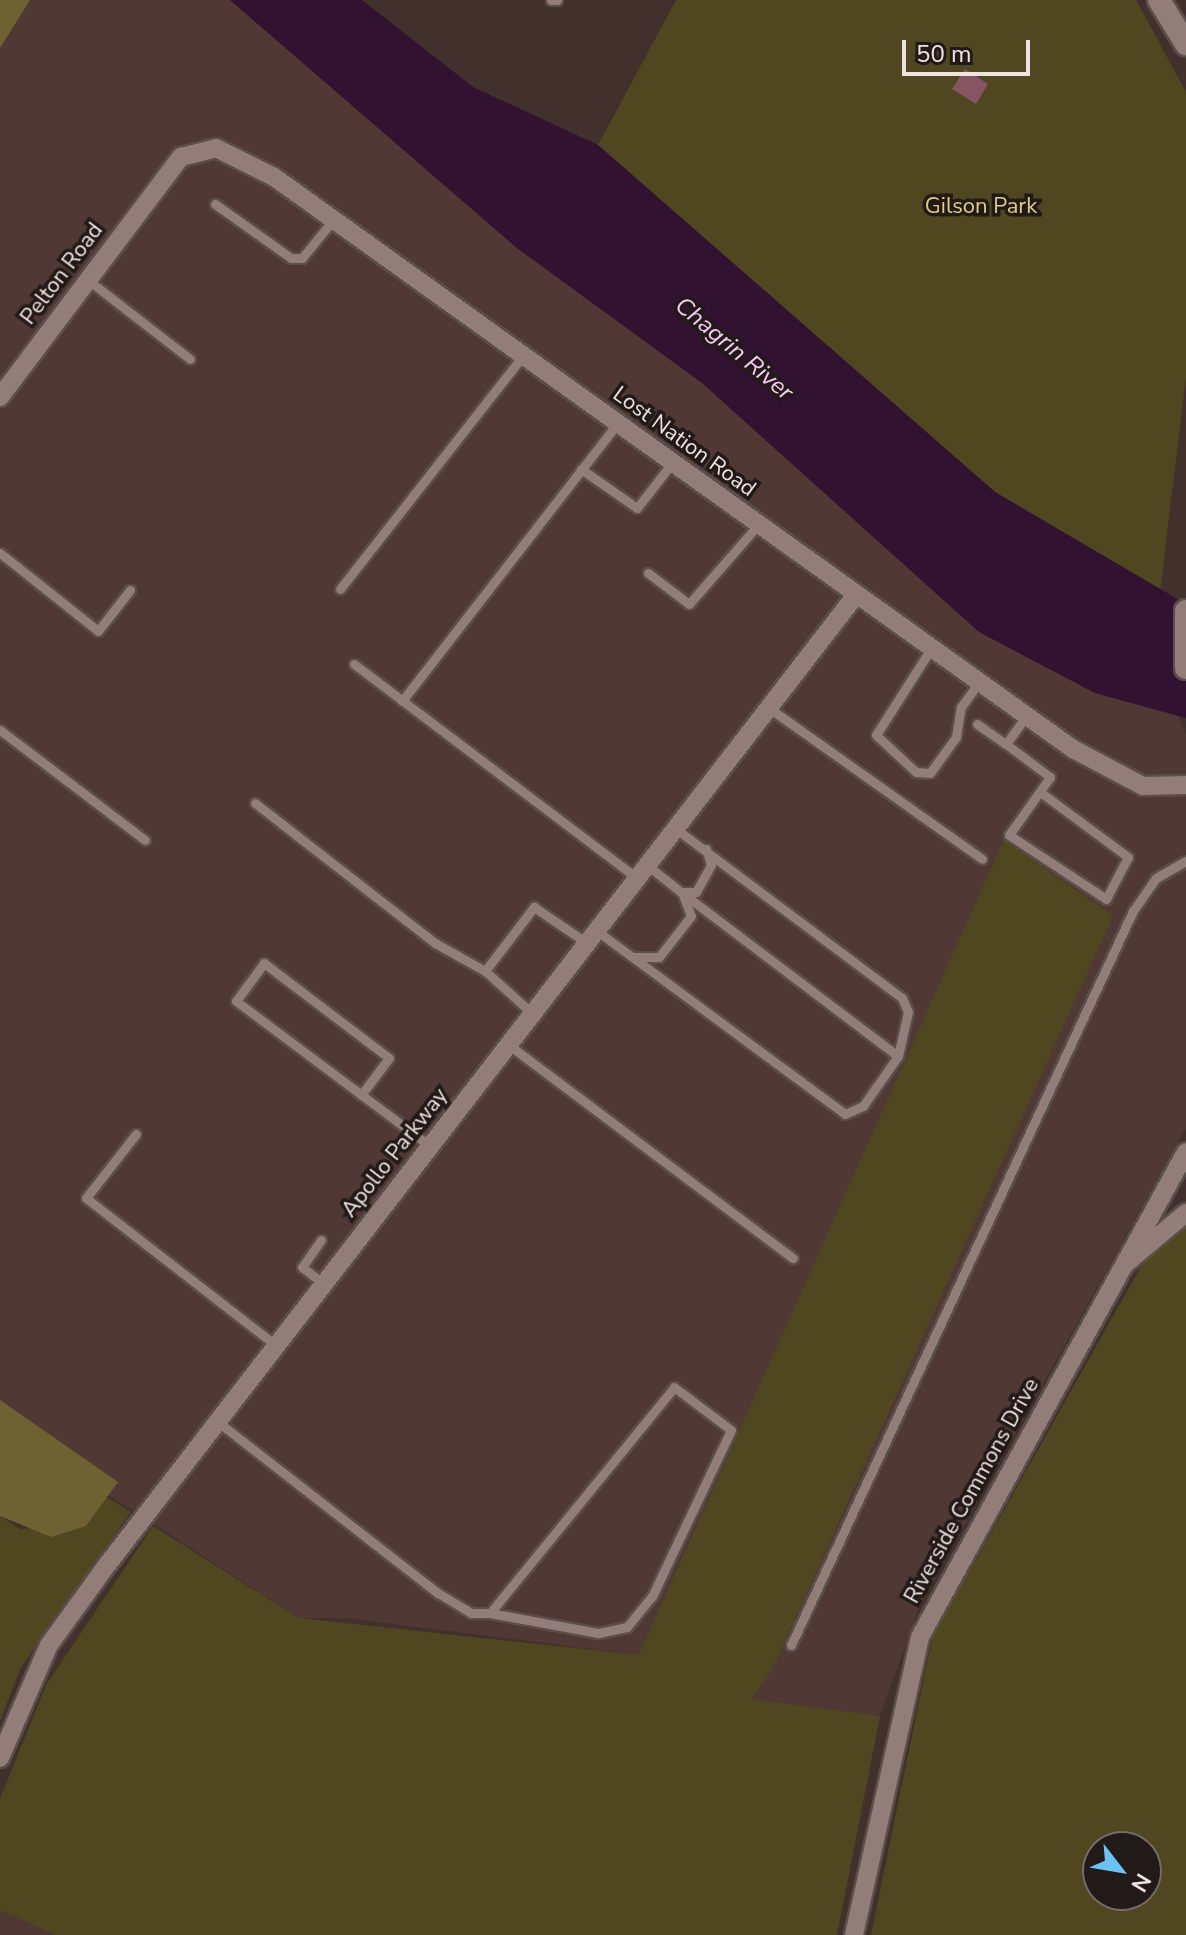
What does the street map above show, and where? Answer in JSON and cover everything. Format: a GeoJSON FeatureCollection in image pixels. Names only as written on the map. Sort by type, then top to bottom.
{"type":"FeatureCollection","features":[{"type":"Feature","properties":{"kind":"street"},"geometry":{"type":"LineString","coordinates":[[1159,0],[1186,44]]}},
{"type":"Feature","properties":{"kind":"street","name":"Lost Nation Road"},"geometry":{"type":"LineString","coordinates":[[163,179],[181,157],[216,148],[333,220],[1107,771],[1143,786],[1186,785]]}},
{"type":"Feature","properties":{"kind":"street","name":"Pelton Road"},"geometry":{"type":"LineString","coordinates":[[0,397],[163,179]]}},
{"type":"Feature","properties":{"kind":"street","name":"Apollo Parkway"},"geometry":{"type":"LineString","coordinates":[[0,1758],[49,1645],[856,595]]}},
{"type":"Feature","properties":{"kind":"street"},"geometry":{"type":"LineString","coordinates":[[1186,611],[1186,668]]}},
{"type":"Feature","properties":{"kind":"street","name":"Riverside Commons Drive"},"geometry":{"type":"LineString","coordinates":[[854,1935],[920,1637],[1186,1152]]}},
{"type":"Feature","properties":{"kind":"street","name":"Riverside Commons Drive"},"geometry":{"type":"LineString","coordinates":[[1120,1268],[1186,1213]]}},
{"type":"Feature","properties":{"kind":"lane"},"geometry":{"type":"LineString","coordinates":[[551,0],[557,0]]}},
{"type":"Feature","properties":{"kind":"lane"},"geometry":{"type":"LineString","coordinates":[[215,204],[291,258],[302,258],[333,220]]}},
{"type":"Feature","properties":{"kind":"lane"},"geometry":{"type":"LineString","coordinates":[[88,280],[190,359]]}},
{"type":"Feature","properties":{"kind":"lane"},"geometry":{"type":"LineString","coordinates":[[340,589],[523,356]]}},
{"type":"Feature","properties":{"kind":"lane"},"geometry":{"type":"LineString","coordinates":[[402,701],[617,424]]}},
{"type":"Feature","properties":{"kind":"lane"},"geometry":{"type":"LineString","coordinates":[[581,469],[637,508],[672,463]]}},
{"type":"Feature","properties":{"kind":"lane"},"geometry":{"type":"LineString","coordinates":[[648,573],[689,604],[758,525]]}},
{"type":"Feature","properties":{"kind":"lane"},"geometry":{"type":"LineString","coordinates":[[0,553],[98,631],[130,590]]}},
{"type":"Feature","properties":{"kind":"lane"},"geometry":{"type":"LineString","coordinates":[[932,647],[876,735],[916,772],[930,773],[947,749],[961,707],[980,681]]}},
{"type":"Feature","properties":{"kind":"lane"},"geometry":{"type":"LineString","coordinates":[[354,664],[642,872],[681,892],[898,1056]]}},
{"type":"Feature","properties":{"kind":"lane"},"geometry":{"type":"LineString","coordinates":[[769,708],[982,859]]}},
{"type":"Feature","properties":{"kind":"lane"},"geometry":{"type":"LineString","coordinates":[[1006,744],[1027,715]]}},
{"type":"Feature","properties":{"kind":"lane"},"geometry":{"type":"LineString","coordinates":[[977,724],[1050,777],[1009,835],[1106,899],[1128,857],[1040,792]]}},
{"type":"Feature","properties":{"kind":"lane"},"geometry":{"type":"LineString","coordinates":[[0,730],[145,840]]}},
{"type":"Feature","properties":{"kind":"lane"},"geometry":{"type":"LineString","coordinates":[[255,803],[435,943],[485,971],[533,1014]]}},
{"type":"Feature","properties":{"kind":"lane"},"geometry":{"type":"LineString","coordinates":[[485,971],[534,907],[632,957],[845,1114],[863,1106],[898,1056],[908,1012],[891,984],[676,829]]}},
{"type":"Feature","properties":{"kind":"lane"},"geometry":{"type":"LineString","coordinates":[[681,892],[696,892],[709,874],[706,849]]}},
{"type":"Feature","properties":{"kind":"lane"},"geometry":{"type":"LineString","coordinates":[[791,1645],[1133,911],[1156,878],[1186,861]]}},
{"type":"Feature","properties":{"kind":"lane"},"geometry":{"type":"LineString","coordinates":[[632,957],[659,957],[691,916],[681,892]]}},
{"type":"Feature","properties":{"kind":"lane"},"geometry":{"type":"LineString","coordinates":[[361,1095],[389,1058],[264,963],[236,1001],[361,1095],[430,1146]]}},
{"type":"Feature","properties":{"kind":"lane"},"geometry":{"type":"LineString","coordinates":[[509,1045],[793,1258]]}},
{"type":"Feature","properties":{"kind":"lane"},"geometry":{"type":"LineString","coordinates":[[136,1134],[86,1198],[277,1346]]}},
{"type":"Feature","properties":{"kind":"lane"},"geometry":{"type":"LineString","coordinates":[[321,1240],[302,1267],[324,1284]]}},
{"type":"Feature","properties":{"kind":"lane"},"geometry":{"type":"LineString","coordinates":[[218,1422],[438,1593],[471,1613],[490,1613],[598,1633],[627,1627],[652,1596],[731,1430],[674,1387],[490,1613]]}},
{"type":"Feature","properties":{"kind":"shaded area"},"geometry":{"type":"Polygon","coordinates":[[[0,0],[230,0],[517,248],[702,383],[979,632],[1095,693],[1178,716],[1186,735],[1186,1128],[920,1605],[880,1716],[757,1701],[638,1655],[347,1618],[299,1618],[0,1425],[0,0]]]}},
{"type":"Feature","properties":{"kind":"shaded area"},"geometry":{"type":"Polygon","coordinates":[[[0,0],[30,0],[0,48],[0,0]]]}},
{"type":"Feature","properties":{"kind":"shaded area"},"geometry":{"type":"Polygon","coordinates":[[[0,1400],[118,1482],[86,1526],[51,1537],[0,1516],[0,1400]]]}},
{"type":"Feature","properties":{"kind":"shaded area"},"geometry":{"type":"Polygon","coordinates":[[[0,1910],[56,1935],[0,1935],[0,1910]]]}},
{"type":"Feature","properties":{"kind":"green space","name":"Gilson Park"},"geometry":{"type":"Polygon","coordinates":[[[676,0],[1136,0],[1186,92],[1186,376],[1160,593],[995,492],[598,145],[676,0]]]}},
{"type":"Feature","properties":{"kind":"green space"},"geometry":{"type":"Polygon","coordinates":[[[1004,840],[1113,916],[772,1670],[751,1699],[880,1716],[837,1935],[56,1935],[0,1910],[0,1799],[46,1685],[153,1526],[299,1618],[639,1655],[1004,840]]]}},
{"type":"Feature","properties":{"kind":"green space"},"geometry":{"type":"Polygon","coordinates":[[[1186,1227],[1186,1935],[871,1935],[932,1638],[1147,1256],[1186,1227]]]}},
{"type":"Feature","properties":{"kind":"green space"},"geometry":{"type":"Polygon","coordinates":[[[106,1497],[131,1512],[21,1667],[0,1721],[0,1516],[20,1529],[86,1526],[106,1497]]]}},
{"type":"Feature","properties":{"kind":"water","name":"Chagrin River"},"geometry":{"type":"Polygon","coordinates":[[[230,0],[362,0],[473,87],[598,145],[995,492],[1186,604],[1186,718],[1095,693],[979,632],[702,383],[517,248],[230,0]]]}},
{"type":"Feature","properties":{"kind":"building"},"geometry":{"type":"Polygon","coordinates":[[[965,69],[988,84],[976,104],[952,89],[965,69]]]}}]}
